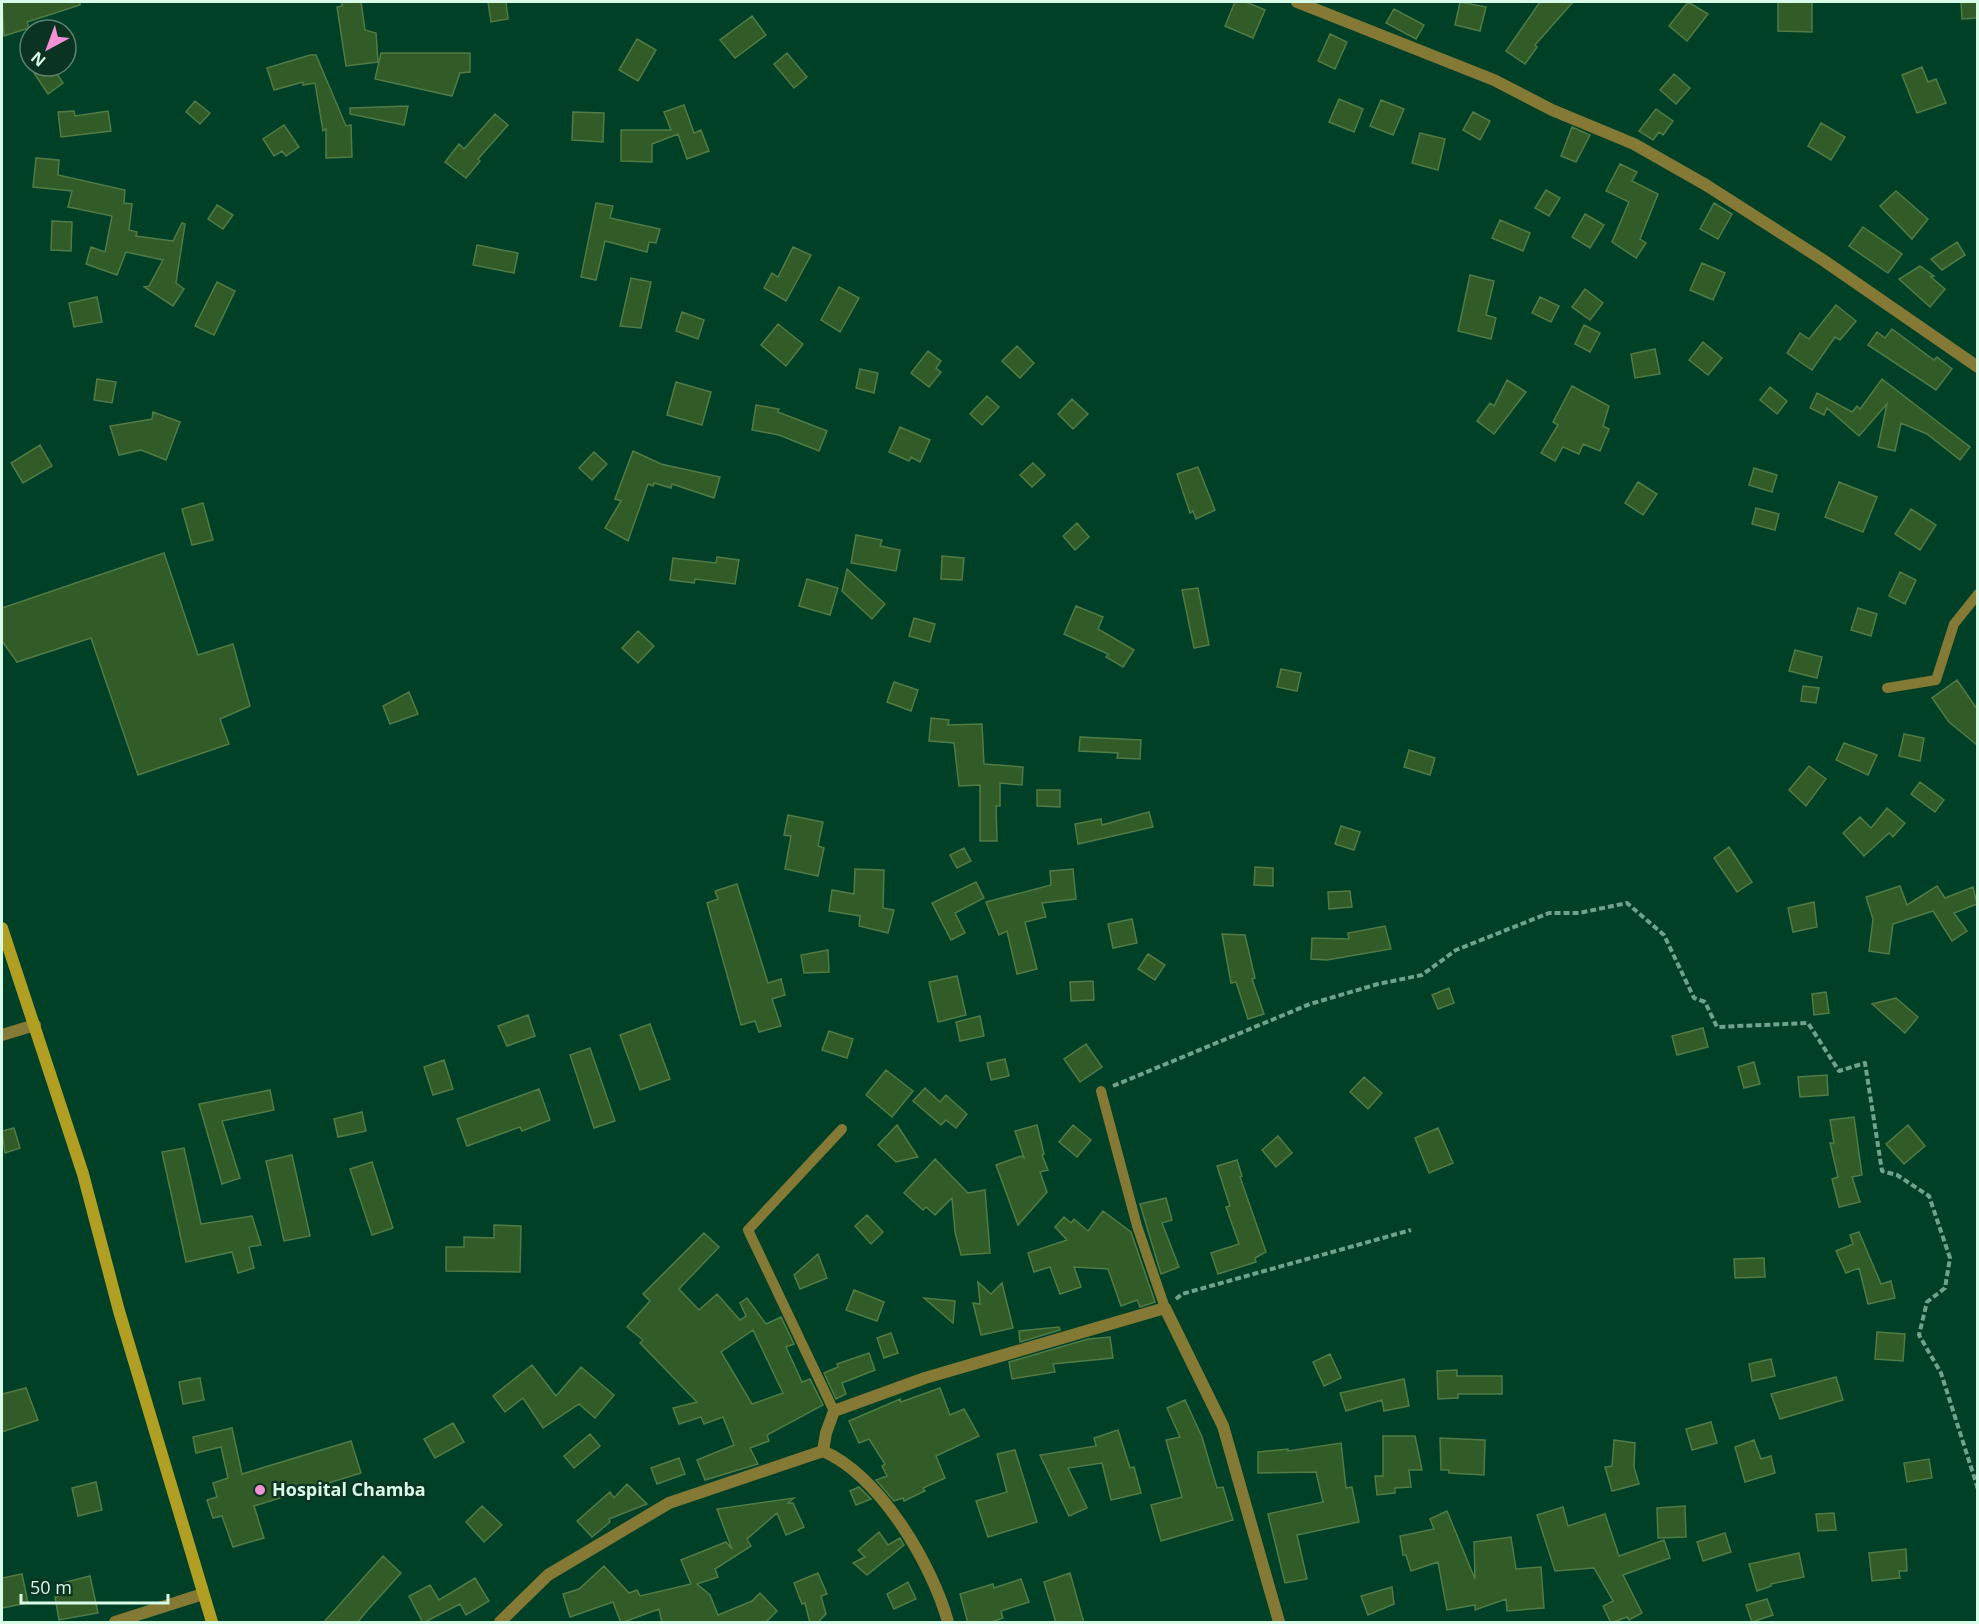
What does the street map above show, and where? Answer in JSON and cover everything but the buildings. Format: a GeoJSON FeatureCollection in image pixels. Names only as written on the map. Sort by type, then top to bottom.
{"type":"FeatureCollection","features":[{"type":"Feature","properties":{"kind":"main road"},"geometry":{"type":"LineString","coordinates":[[2,928],[83,1174],[119,1311],[212,1623]]}},
{"type":"Feature","properties":{"kind":"street"},"geometry":{"type":"LineString","coordinates":[[1297,2],[1354,27],[1494,80],[1552,110],[1634,144],[1706,185],[1823,260],[1977,367]]}},
{"type":"Feature","properties":{"kind":"street"},"geometry":{"type":"LineString","coordinates":[[2,1035],[35,1025]]}},
{"type":"Feature","properties":{"kind":"street"},"geometry":{"type":"LineString","coordinates":[[824,1451],[826,1433],[834,1411],[925,1378],[1165,1308],[1223,1425],[1279,1623]]}},
{"type":"Feature","properties":{"kind":"street"},"geometry":{"type":"LineString","coordinates":[[500,1623],[548,1575],[669,1503],[824,1451],[837,1457],[872,1486],[920,1554],[948,1623]]}},
{"type":"Feature","properties":{"kind":"street"},"geometry":{"type":"LineString","coordinates":[[115,1623],[203,1594]]}},
{"type":"Feature","properties":{"kind":"lane"},"geometry":{"type":"LineString","coordinates":[[1887,687],[1936,680],[1954,624],[1977,594]]}},
{"type":"Feature","properties":{"kind":"lane"},"geometry":{"type":"LineString","coordinates":[[1101,1091],[1137,1226],[1165,1308]]}},
{"type":"Feature","properties":{"kind":"lane"},"geometry":{"type":"LineString","coordinates":[[834,1411],[748,1230],[842,1129]]}},
{"type":"Feature","properties":{"kind":"path"},"geometry":{"type":"LineString","coordinates":[[1101,1091],[1310,1004],[1378,984],[1422,975],[1456,950],[1549,913],[1579,913],[1627,903],[1664,935],[1694,998],[1705,1002],[1717,1027],[1808,1023],[1839,1071],[1865,1063],[1882,1172],[1897,1175],[1929,1196],[1950,1258],[1945,1288],[1927,1302],[1919,1335],[1941,1373],[1977,1489]]}},
{"type":"Feature","properties":{"kind":"path"},"geometry":{"type":"LineString","coordinates":[[1165,1308],[1182,1294],[1411,1230]]}},
{"type":"Feature","properties":{"kind":"place","name":"Hospital Chamba"},"geometry":{"type":"Point","coordinates":[260,1490]}}]}
